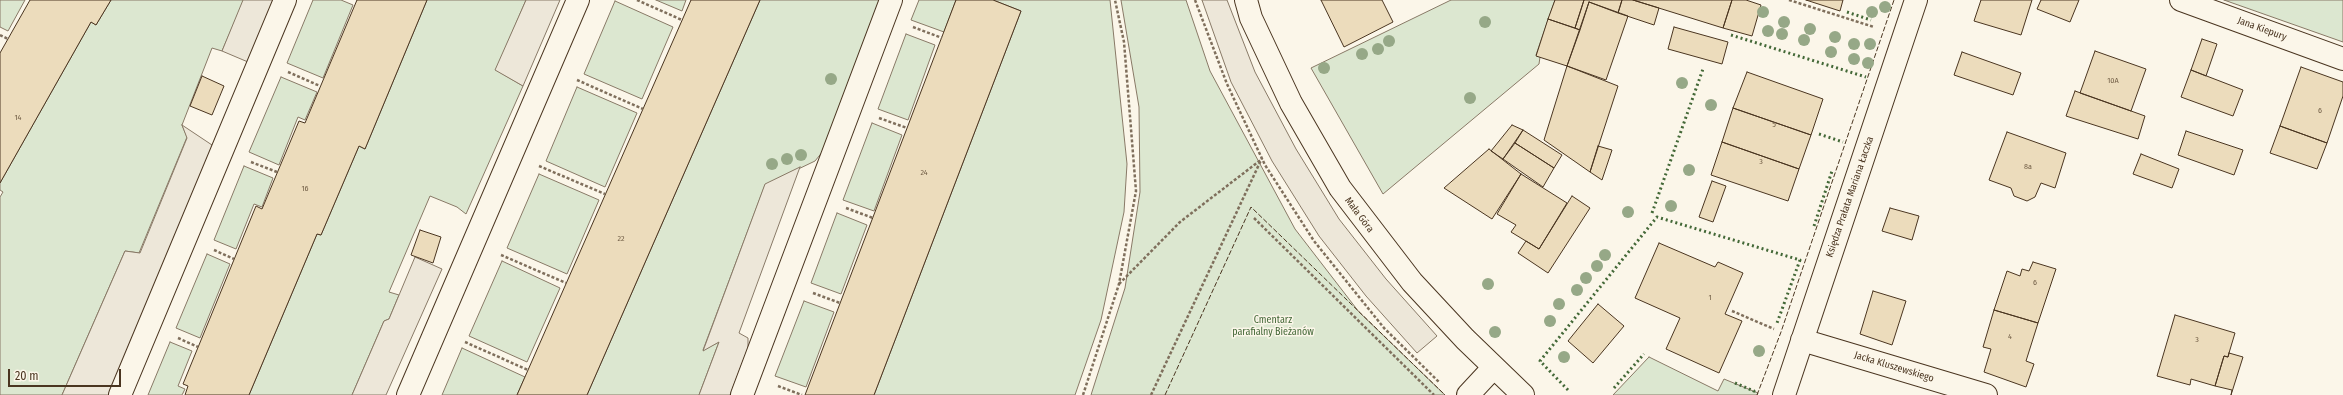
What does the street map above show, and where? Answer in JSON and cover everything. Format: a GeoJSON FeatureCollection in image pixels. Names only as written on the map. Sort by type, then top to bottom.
{"type":"FeatureCollection","features":[{"type":"Feature","properties":{"kind":"street"},"geometry":{"type":"LineString","coordinates":[[120,395],[285,0]]}},
{"type":"Feature","properties":{"kind":"street"},"geometry":{"type":"LineString","coordinates":[[408,395],[578,0]]}},
{"type":"Feature","properties":{"kind":"street"},"geometry":{"type":"LineString","coordinates":[[742,395],[891,0]]}},
{"type":"Feature","properties":{"kind":"street","name":"Mała Góra"},"geometry":{"type":"LineString","coordinates":[[1246,0],[1251,18],[1291,102],[1340,188],[1412,282],[1465,340],[1523,395]]}},
{"type":"Feature","properties":{"kind":"street","name":"Księdza Prałata Mariana Łaczka"},"geometry":{"type":"LineString","coordinates":[[1784,395],[1916,0]]}},
{"type":"Feature","properties":{"kind":"street","name":"Jana Kiepury"},"geometry":{"type":"LineString","coordinates":[[2181,0],[2343,58]]}},
{"type":"Feature","properties":{"kind":"street","name":"Jacka Kluszewskiego"},"geometry":{"type":"LineString","coordinates":[[1802,340],[1986,395]]}},
{"type":"Feature","properties":{"kind":"street"},"geometry":{"type":"LineString","coordinates":[[1468,395],[1494,367]]}},
{"type":"Feature","properties":{"kind":"path"},"geometry":{"type":"LineString","coordinates":[[637,0],[682,20]]}},
{"type":"Feature","properties":{"kind":"path"},"geometry":{"type":"LineString","coordinates":[[1083,395],[1119,284],[1136,191],[1124,42],[1115,0]]}},
{"type":"Feature","properties":{"kind":"path"},"geometry":{"type":"LineString","coordinates":[[1195,0],[1227,84],[1262,158],[1319,248],[1384,328],[1441,384]]}},
{"type":"Feature","properties":{"kind":"path"},"geometry":{"type":"LineString","coordinates":[[1789,0],[1878,29]]}},
{"type":"Feature","properties":{"kind":"path"},"geometry":{"type":"LineString","coordinates":[[908,25],[942,38]]}},
{"type":"Feature","properties":{"kind":"path"},"geometry":{"type":"LineString","coordinates":[[0,34],[8,39]]}},
{"type":"Feature","properties":{"kind":"path"},"geometry":{"type":"LineString","coordinates":[[286,71],[320,86]]}},
{"type":"Feature","properties":{"kind":"path"},"geometry":{"type":"LineString","coordinates":[[573,78],[643,109]]}},
{"type":"Feature","properties":{"kind":"path"},"geometry":{"type":"LineString","coordinates":[[874,116],[907,128]]}},
{"type":"Feature","properties":{"kind":"path"},"geometry":{"type":"LineString","coordinates":[[1119,284],[1180,222],[1262,158]]}},
{"type":"Feature","properties":{"kind":"path"},"geometry":{"type":"LineString","coordinates":[[1151,395],[1262,158]]}},
{"type":"Feature","properties":{"kind":"path"},"geometry":{"type":"LineString","coordinates":[[249,160],[277,172]]}},
{"type":"Feature","properties":{"kind":"path"},"geometry":{"type":"LineString","coordinates":[[535,164],[605,194]]}},
{"type":"Feature","properties":{"kind":"path"},"geometry":{"type":"LineString","coordinates":[[840,206],[873,218]]}},
{"type":"Feature","properties":{"kind":"path"},"geometry":{"type":"LineString","coordinates":[[1254,218],[1434,395]]}},
{"type":"Feature","properties":{"kind":"path"},"geometry":{"type":"LineString","coordinates":[[210,249],[234,259]]}},
{"type":"Feature","properties":{"kind":"path"},"geometry":{"type":"LineString","coordinates":[[497,253],[566,283]]}},
{"type":"Feature","properties":{"kind":"path"},"geometry":{"type":"LineString","coordinates":[[808,291],[840,303]]}},
{"type":"Feature","properties":{"kind":"path"},"geometry":{"type":"LineString","coordinates":[[1732,311],[1781,332]]}},
{"type":"Feature","properties":{"kind":"path"},"geometry":{"type":"LineString","coordinates":[[174,336],[198,347]]}},
{"type":"Feature","properties":{"kind":"path"},"geometry":{"type":"LineString","coordinates":[[459,340],[528,370]]}},
{"type":"Feature","properties":{"kind":"path"},"geometry":{"type":"LineString","coordinates":[[774,384],[802,395]]}},
{"type":"Feature","properties":{"kind":"green space"},"geometry":{"type":"Polygon","coordinates":[[[0,0],[25,0],[8,31],[0,27],[0,0]]]}},
{"type":"Feature","properties":{"kind":"green space"},"geometry":{"type":"Polygon","coordinates":[[[111,0],[244,0],[222,51],[212,48],[182,125],[187,137],[139,253],[125,251],[62,395],[0,395],[0,197],[3,192],[0,190],[0,183],[91,22],[96,25],[111,0]]]}},
{"type":"Feature","properties":{"kind":"green space"},"geometry":{"type":"Polygon","coordinates":[[[313,0],[341,0],[353,5],[323,78],[287,63],[313,0]]]}},
{"type":"Feature","properties":{"kind":"green space"},"geometry":{"type":"Polygon","coordinates":[[[427,0],[526,0],[496,70],[523,86],[466,214],[457,207],[430,196],[389,292],[399,295],[389,319],[384,321],[352,395],[249,395],[317,234],[321,235],[359,146],[365,149],[427,0]]]}},
{"type":"Feature","properties":{"kind":"green space"},"geometry":{"type":"Polygon","coordinates":[[[656,0],[686,0],[682,11],[656,0]]]}},
{"type":"Feature","properties":{"kind":"green space"},"geometry":{"type":"Polygon","coordinates":[[[760,0],[882,0],[824,150],[815,161],[765,185],[703,350],[719,342],[699,395],[587,395],[760,0]]]}},
{"type":"Feature","properties":{"kind":"green space"},"geometry":{"type":"Polygon","coordinates":[[[919,0],[956,0],[944,32],[911,20],[919,0]]]}},
{"type":"Feature","properties":{"kind":"green space"},"geometry":{"type":"Polygon","coordinates":[[[993,0],[1110,0],[1127,164],[1124,212],[1101,320],[1075,395],[874,395],[1021,11],[993,0]]]}},
{"type":"Feature","properties":{"kind":"green space","name":"Cmentarz parafialny Bieżanów"},"geometry":{"type":"Polygon","coordinates":[[[1121,0],[1186,0],[1210,71],[1295,229],[1359,312],[1445,395],[1091,395],[1125,288],[1140,192],[1139,107],[1121,0]]]}},
{"type":"Feature","properties":{"kind":"green space"},"geometry":{"type":"Polygon","coordinates":[[[1451,0],[1555,0],[1536,55],[1540,57],[1539,64],[1383,194],[1311,68],[1451,0]]]}},
{"type":"Feature","properties":{"kind":"green space"},"geometry":{"type":"Polygon","coordinates":[[[2224,0],[2343,0],[2343,42],[2224,0]]]}},
{"type":"Feature","properties":{"kind":"green space"},"geometry":{"type":"Polygon","coordinates":[[[615,1],[673,27],[642,99],[584,74],[615,1]]]}},
{"type":"Feature","properties":{"kind":"green space"},"geometry":{"type":"Polygon","coordinates":[[[906,34],[935,45],[908,120],[878,109],[906,34]]]}},
{"type":"Feature","properties":{"kind":"green space"},"geometry":{"type":"Polygon","coordinates":[[[281,77],[317,92],[305,120],[298,117],[279,165],[249,152],[281,77]]]}},
{"type":"Feature","properties":{"kind":"green space"},"geometry":{"type":"Polygon","coordinates":[[[577,87],[637,113],[605,187],[546,161],[577,87]]]}},
{"type":"Feature","properties":{"kind":"green space"},"geometry":{"type":"Polygon","coordinates":[[[872,123],[902,135],[874,211],[843,200],[872,123]]]}},
{"type":"Feature","properties":{"kind":"green space"},"geometry":{"type":"Polygon","coordinates":[[[244,166],[273,178],[262,207],[254,204],[236,249],[214,240],[244,166]]]}},
{"type":"Feature","properties":{"kind":"green space"},"geometry":{"type":"Polygon","coordinates":[[[539,174],[599,200],[567,274],[507,248],[539,174]]]}},
{"type":"Feature","properties":{"kind":"green space"},"geometry":{"type":"Polygon","coordinates":[[[837,213],[867,225],[841,294],[811,283],[837,213]]]}},
{"type":"Feature","properties":{"kind":"green space"},"geometry":{"type":"Polygon","coordinates":[[[207,254],[230,264],[200,338],[176,328],[207,254]]]}},
{"type":"Feature","properties":{"kind":"green space"},"geometry":{"type":"Polygon","coordinates":[[[502,261],[560,288],[527,362],[469,336],[502,261]]]}},
{"type":"Feature","properties":{"kind":"green space"},"geometry":{"type":"Polygon","coordinates":[[[804,301],[834,312],[806,387],[775,376],[804,301]]]}},
{"type":"Feature","properties":{"kind":"green space"},"geometry":{"type":"Polygon","coordinates":[[[170,342],[192,351],[178,386],[185,389],[182,395],[148,395],[170,342]]]}},
{"type":"Feature","properties":{"kind":"green space"},"geometry":{"type":"Polygon","coordinates":[[[462,348],[525,377],[517,395],[442,395],[462,348]]]}},
{"type":"Feature","properties":{"kind":"green space"},"geometry":{"type":"Polygon","coordinates":[[[1649,357],[1718,391],[1724,379],[1758,393],[1757,395],[1613,395],[1649,357]]]}},
{"type":"Feature","properties":{"kind":"shaded area"},"geometry":{"type":"Polygon","coordinates":[[[243,0],[274,0],[248,62],[222,51],[243,0]]]}},
{"type":"Feature","properties":{"kind":"shaded area"},"geometry":{"type":"Polygon","coordinates":[[[526,0],[560,0],[523,86],[495,70],[526,0]]]}},
{"type":"Feature","properties":{"kind":"shaded area"},"geometry":{"type":"Polygon","coordinates":[[[1202,0],[1227,0],[1255,72],[1296,149],[1339,219],[1386,279],[1437,336],[1417,353],[1366,296],[1319,236],[1272,161],[1231,82],[1202,0]]]}},
{"type":"Feature","properties":{"kind":"shaded area"},"geometry":{"type":"Polygon","coordinates":[[[182,125],[215,147],[111,395],[62,395],[125,251],[140,253],[187,138],[182,125]]]}},
{"type":"Feature","properties":{"kind":"shaded area"},"geometry":{"type":"Polygon","coordinates":[[[800,167],[739,333],[748,338],[748,348],[730,395],[699,395],[719,342],[703,351],[765,184],[800,167]]]}},
{"type":"Feature","properties":{"kind":"shaded area"},"geometry":{"type":"Polygon","coordinates":[[[415,257],[442,269],[386,395],[352,395],[384,321],[389,319],[415,257]]]}},
{"type":"Feature","properties":{"kind":"building"},"geometry":{"type":"Polygon","coordinates":[[[30,0],[111,0],[96,25],[91,22],[0,183],[0,53],[30,0]]]}},
{"type":"Feature","properties":{"kind":"building"},"geometry":{"type":"Polygon","coordinates":[[[357,0],[427,0],[365,149],[359,146],[321,235],[317,234],[249,395],[185,395],[188,386],[183,384],[256,206],[262,209],[299,121],[305,123],[357,0]]]}},
{"type":"Feature","properties":{"kind":"building"},"geometry":{"type":"Polygon","coordinates":[[[691,0],[760,0],[587,395],[517,395],[691,0]]]}},
{"type":"Feature","properties":{"kind":"building"},"geometry":{"type":"Polygon","coordinates":[[[956,0],[993,0],[1021,11],[874,395],[805,395],[956,0]]]}},
{"type":"Feature","properties":{"kind":"building"},"geometry":{"type":"Polygon","coordinates":[[[1321,0],[1382,0],[1393,22],[1344,47],[1321,0]]]}},
{"type":"Feature","properties":{"kind":"building"},"geometry":{"type":"Polygon","coordinates":[[[1555,0],[1584,0],[1575,28],[1548,19],[1555,0]]]}},
{"type":"Feature","properties":{"kind":"building"},"geometry":{"type":"Polygon","coordinates":[[[1584,0],[1622,0],[1618,13],[1589,2],[1580,30],[1575,28],[1584,0]]]}},
{"type":"Feature","properties":{"kind":"building"},"geometry":{"type":"Polygon","coordinates":[[[1622,0],[1633,0],[1659,8],[1654,25],[1618,13],[1622,0]]]}},
{"type":"Feature","properties":{"kind":"building"},"geometry":{"type":"Polygon","coordinates":[[[1633,0],[1732,0],[1723,28],[1633,0]]]}},
{"type":"Feature","properties":{"kind":"building"},"geometry":{"type":"Polygon","coordinates":[[[1732,0],[1746,0],[1761,5],[1752,36],[1723,28],[1732,0]]]}},
{"type":"Feature","properties":{"kind":"building"},"geometry":{"type":"Polygon","coordinates":[[[1806,0],[1843,0],[1840,11],[1806,0]]]}},
{"type":"Feature","properties":{"kind":"building"},"geometry":{"type":"Polygon","coordinates":[[[1981,0],[2032,0],[2021,35],[1974,21],[1981,0]]]}},
{"type":"Feature","properties":{"kind":"building"},"geometry":{"type":"Polygon","coordinates":[[[2041,0],[2079,0],[2070,22],[2037,9],[2041,0]]]}},
{"type":"Feature","properties":{"kind":"building"},"geometry":{"type":"Polygon","coordinates":[[[1589,2],[1628,16],[1606,80],[1567,66],[1589,2]]]}},
{"type":"Feature","properties":{"kind":"building"},"geometry":{"type":"Polygon","coordinates":[[[1548,19],[1580,30],[1567,66],[1536,56],[1548,19]]]}},
{"type":"Feature","properties":{"kind":"building"},"geometry":{"type":"Polygon","coordinates":[[[1674,27],[1728,42],[1722,64],[1668,49],[1674,27]]]}},
{"type":"Feature","properties":{"kind":"building"},"geometry":{"type":"Polygon","coordinates":[[[2202,39],[2217,44],[2206,76],[2191,70],[2202,39]]]}},
{"type":"Feature","properties":{"kind":"building"},"geometry":{"type":"Polygon","coordinates":[[[2095,51],[2146,69],[2131,111],[2080,93],[2095,51]]]}},
{"type":"Feature","properties":{"kind":"building"},"geometry":{"type":"Polygon","coordinates":[[[1962,52],[2021,73],[2013,95],[1954,75],[1962,52]]]}},
{"type":"Feature","properties":{"kind":"building"},"geometry":{"type":"Polygon","coordinates":[[[1567,66],[1618,86],[1590,172],[1544,140],[1567,66]]]}},
{"type":"Feature","properties":{"kind":"building"},"geometry":{"type":"Polygon","coordinates":[[[2301,67],[2343,82],[2343,96],[2327,143],[2280,126],[2301,67]]]}},
{"type":"Feature","properties":{"kind":"building"},"geometry":{"type":"Polygon","coordinates":[[[2191,70],[2243,90],[2233,116],[2181,97],[2191,70]]]}},
{"type":"Feature","properties":{"kind":"building"},"geometry":{"type":"Polygon","coordinates":[[[1747,72],[1823,99],[1811,135],[1733,108],[1747,72]]]}},
{"type":"Feature","properties":{"kind":"building"},"geometry":{"type":"Polygon","coordinates":[[[202,76],[224,86],[212,115],[190,106],[202,76]]]}},
{"type":"Feature","properties":{"kind":"building"},"geometry":{"type":"Polygon","coordinates":[[[2075,91],[2145,116],[2138,139],[2066,116],[2075,91]]]}},
{"type":"Feature","properties":{"kind":"building"},"geometry":{"type":"Polygon","coordinates":[[[1733,108],[1811,135],[1799,169],[1722,142],[1733,108]]]}},
{"type":"Feature","properties":{"kind":"building"},"geometry":{"type":"Polygon","coordinates":[[[1512,125],[1523,130],[1503,159],[1491,151],[1512,125]]]}},
{"type":"Feature","properties":{"kind":"building"},"geometry":{"type":"Polygon","coordinates":[[[2280,126],[2327,143],[2317,169],[2270,153],[2280,126]]]}},
{"type":"Feature","properties":{"kind":"building"},"geometry":{"type":"Polygon","coordinates":[[[1523,130],[1562,155],[1554,168],[1515,143],[1523,130]]]}},
{"type":"Feature","properties":{"kind":"building"},"geometry":{"type":"Polygon","coordinates":[[[2186,131],[2243,150],[2234,175],[2178,155],[2186,131]]]}},
{"type":"Feature","properties":{"kind":"building"},"geometry":{"type":"Polygon","coordinates":[[[2007,132],[2066,153],[2055,188],[2041,183],[2035,197],[2027,201],[2014,196],[2011,188],[1989,180],[2007,132]]]}},
{"type":"Feature","properties":{"kind":"building"},"geometry":{"type":"Polygon","coordinates":[[[1722,142],[1799,169],[1788,201],[1711,175],[1722,142]]]}},
{"type":"Feature","properties":{"kind":"building"},"geometry":{"type":"Polygon","coordinates":[[[1515,143],[1554,168],[1543,187],[1503,159],[1515,143]]]}},
{"type":"Feature","properties":{"kind":"building"},"geometry":{"type":"Polygon","coordinates":[[[1598,146],[1612,150],[1602,180],[1590,172],[1598,146]]]}},
{"type":"Feature","properties":{"kind":"building"},"geometry":{"type":"Polygon","coordinates":[[[1489,149],[1521,174],[1492,219],[1444,188],[1489,149]]]}},
{"type":"Feature","properties":{"kind":"building"},"geometry":{"type":"Polygon","coordinates":[[[2141,154],[2179,169],[2172,188],[2133,174],[2141,154]]]}},
{"type":"Feature","properties":{"kind":"building"},"geometry":{"type":"Polygon","coordinates":[[[1521,174],[1567,203],[1539,249],[1511,232],[1516,225],[1497,214],[1521,174]]]}},
{"type":"Feature","properties":{"kind":"building"},"geometry":{"type":"Polygon","coordinates":[[[1712,181],[1726,186],[1713,222],[1699,217],[1712,181]]]}},
{"type":"Feature","properties":{"kind":"building"},"geometry":{"type":"Polygon","coordinates":[[[1572,196],[1590,208],[1548,273],[1518,253],[1526,241],[1539,249],[1572,196]]]}},
{"type":"Feature","properties":{"kind":"building"},"geometry":{"type":"Polygon","coordinates":[[[1890,208],[1919,216],[1912,240],[1882,231],[1890,208]]]}},
{"type":"Feature","properties":{"kind":"building"},"geometry":{"type":"Polygon","coordinates":[[[420,230],[441,237],[433,263],[411,255],[420,230]]]}},
{"type":"Feature","properties":{"kind":"building"},"geometry":{"type":"Polygon","coordinates":[[[1659,243],[1715,267],[1718,262],[1743,273],[1725,314],[1742,321],[1719,373],[1666,349],[1680,318],[1635,298],[1659,243]]]}},
{"type":"Feature","properties":{"kind":"building"},"geometry":{"type":"Polygon","coordinates":[[[2033,262],[2056,269],[2038,323],[1994,310],[2007,271],[2020,276],[2022,269],[2029,271],[2033,262]]]}},
{"type":"Feature","properties":{"kind":"building"},"geometry":{"type":"Polygon","coordinates":[[[1873,291],[1906,301],[1892,345],[1860,334],[1873,291]]]}},
{"type":"Feature","properties":{"kind":"building"},"geometry":{"type":"Polygon","coordinates":[[[1598,304],[1624,326],[1593,363],[1568,341],[1598,304]]]}},
{"type":"Feature","properties":{"kind":"building"},"geometry":{"type":"Polygon","coordinates":[[[1994,310],[2038,323],[2026,361],[2034,364],[2026,387],[1984,372],[1991,349],[1983,347],[1994,310]]]}},
{"type":"Feature","properties":{"kind":"building"},"geometry":{"type":"Polygon","coordinates":[[[2175,315],[2235,333],[2228,357],[2224,356],[2215,386],[2191,379],[2190,385],[2157,376],[2175,315]]]}},
{"type":"Feature","properties":{"kind":"building"},"geometry":{"type":"Polygon","coordinates":[[[2229,353],[2243,357],[2231,395],[2232,390],[2215,386],[2224,356],[2228,357],[2229,353]]]}},
{"type":"Feature","properties":{"kind":"hedge"},"geometry":{"type":"LineString","coordinates":[[1847,12],[1871,20]]}},
{"type":"Feature","properties":{"kind":"hedge"},"geometry":{"type":"LineString","coordinates":[[1731,35],[1866,77]]}},
{"type":"Feature","properties":{"kind":"hedge"},"geometry":{"type":"LineString","coordinates":[[1652,213],[1703,69]]}},
{"type":"Feature","properties":{"kind":"hedge"},"geometry":{"type":"LineString","coordinates":[[1819,134],[1843,142]]}},
{"type":"Feature","properties":{"kind":"hedge"},"geometry":{"type":"LineString","coordinates":[[1814,226],[1832,171]]}},
{"type":"Feature","properties":{"kind":"hedge"},"geometry":{"type":"LineString","coordinates":[[1568,390],[1540,361],[1657,217],[1800,260],[1777,323]]}},
{"type":"Feature","properties":{"kind":"hedge"},"geometry":{"type":"LineString","coordinates":[[1614,388],[1644,354]]}},
{"type":"Feature","properties":{"kind":"hedge"},"geometry":{"type":"LineString","coordinates":[[1735,383],[1754,391],[1753,395]]}},
{"type":"Feature","properties":{"kind":"fence"},"geometry":{"type":"LineString","coordinates":[[1757,395],[1781,332],[1894,0]]}},
{"type":"Feature","properties":{"kind":"fence"},"geometry":{"type":"LineString","coordinates":[[1165,395],[1251,207],[1445,395]]}}]}
